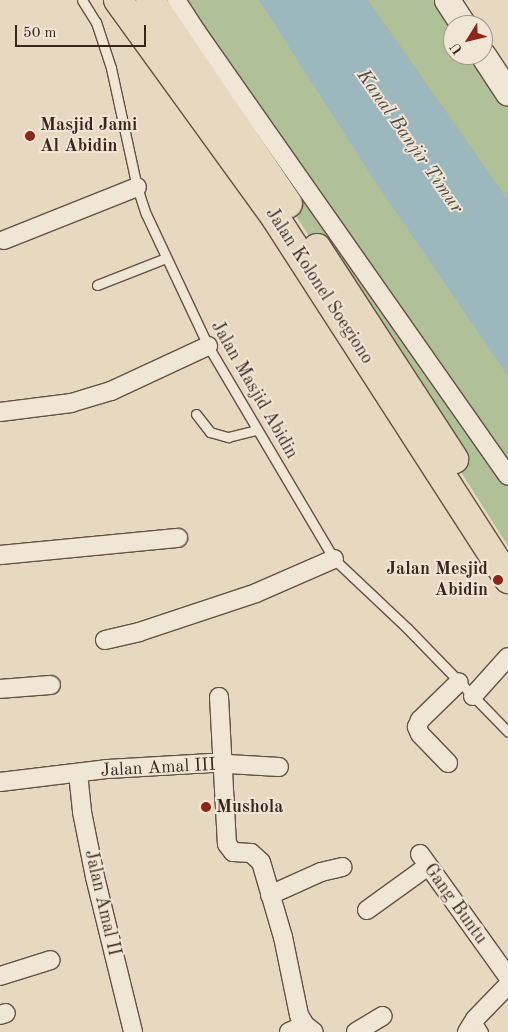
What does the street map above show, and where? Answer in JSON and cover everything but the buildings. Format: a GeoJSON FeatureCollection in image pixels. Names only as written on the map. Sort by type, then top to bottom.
{"type":"FeatureCollection","features":[{"type":"Feature","properties":{"kind":"main road","name":"Jalan Kolonel Soegiono"},"geometry":{"type":"LineString","coordinates":[[118,0],[274,217],[508,579]]}},
{"type":"Feature","properties":{"kind":"main road","name":"Jalan Kolonel Soegiono"},"geometry":{"type":"LineString","coordinates":[[150,0],[377,338],[508,546]]}},
{"type":"Feature","properties":{"kind":"street"},"geometry":{"type":"LineString","coordinates":[[176,0],[508,476]]}},
{"type":"Feature","properties":{"kind":"street"},"geometry":{"type":"LineString","coordinates":[[447,0],[457,15]]}},
{"type":"Feature","properties":{"kind":"street"},"geometry":{"type":"LineString","coordinates":[[490,65],[508,93]]}},
{"type":"Feature","properties":{"kind":"street"},"geometry":{"type":"LineString","coordinates":[[4,240],[137,186]]}},
{"type":"Feature","properties":{"kind":"street"},"geometry":{"type":"LineString","coordinates":[[0,412],[71,403],[111,391],[208,346]]}},
{"type":"Feature","properties":{"kind":"street"},"geometry":{"type":"LineString","coordinates":[[0,555],[178,538]]}},
{"type":"Feature","properties":{"kind":"street"},"geometry":{"type":"LineString","coordinates":[[106,640],[139,632],[256,593],[334,559]]}},
{"type":"Feature","properties":{"kind":"street"},"geometry":{"type":"LineString","coordinates":[[472,696],[508,657]]}},
{"type":"Feature","properties":{"kind":"street"},"geometry":{"type":"LineString","coordinates":[[448,763],[420,734],[417,727],[420,720],[460,682]]}},
{"type":"Feature","properties":{"kind":"street"},"geometry":{"type":"LineString","coordinates":[[0,689],[51,685]]}},
{"type":"Feature","properties":{"kind":"street"},"geometry":{"type":"LineString","coordinates":[[219,697],[224,765],[279,767]]}},
{"type":"Feature","properties":{"kind":"street","name":"Jalan Amal III"},"geometry":{"type":"LineString","coordinates":[[0,782],[108,769],[210,763],[224,765],[227,844],[233,852],[251,853],[258,857],[283,937],[299,1015],[310,1028]]}},
{"type":"Feature","properties":{"kind":"street","name":"Jalan Amal II"},"geometry":{"type":"LineString","coordinates":[[78,774],[82,812],[95,877],[133,1032]]}},
{"type":"Feature","properties":{"kind":"street","name":"Gang Buntu"},"geometry":{"type":"LineString","coordinates":[[367,910],[424,860],[508,977]]}},
{"type":"Feature","properties":{"kind":"street"},"geometry":{"type":"LineString","coordinates":[[270,895],[322,872],[342,867]]}},
{"type":"Feature","properties":{"kind":"street"},"geometry":{"type":"LineString","coordinates":[[0,976],[51,960]]}},
{"type":"Feature","properties":{"kind":"street"},"geometry":{"type":"LineString","coordinates":[[475,1028],[508,985]]}},
{"type":"Feature","properties":{"kind":"street"},"geometry":{"type":"LineString","coordinates":[[356,1032],[383,1016]]}},
{"type":"Feature","properties":{"kind":"street"},"geometry":{"type":"LineString","coordinates":[[288,1032],[310,1028]]}},
{"type":"Feature","properties":{"kind":"lane","name":"Jalan Masjid Abidin"},"geometry":{"type":"LineString","coordinates":[[82,0],[96,22],[111,68],[137,186],[146,214],[208,346],[334,559],[408,628],[508,732]]}},
{"type":"Feature","properties":{"kind":"lane"},"geometry":{"type":"LineString","coordinates":[[97,286],[166,258]]}},
{"type":"Feature","properties":{"kind":"lane"},"geometry":{"type":"LineString","coordinates":[[196,414],[210,432],[228,437],[257,430]]}},
{"type":"Feature","properties":{"kind":"green space"},"geometry":{"type":"Polygon","coordinates":[[[150,0],[447,0],[451,15],[443,15],[443,65],[490,65],[508,93],[508,546],[339,280],[150,0]]]}},
{"type":"Feature","properties":{"kind":"water","name":"Kanal Banjir Timur"},"geometry":{"type":"Polygon","coordinates":[[[259,0],[368,0],[508,200],[508,376],[374,180],[259,0]]]}},
{"type":"Feature","properties":{"kind":"place","name":"Masjid Jami Al Abidin"},"geometry":{"type":"Point","coordinates":[30,136]}},
{"type":"Feature","properties":{"kind":"place","name":"Jalan Mesjid Abidin"},"geometry":{"type":"Point","coordinates":[498,580]}},
{"type":"Feature","properties":{"kind":"place","name":"Mushola"},"geometry":{"type":"Point","coordinates":[206,807]}}]}
